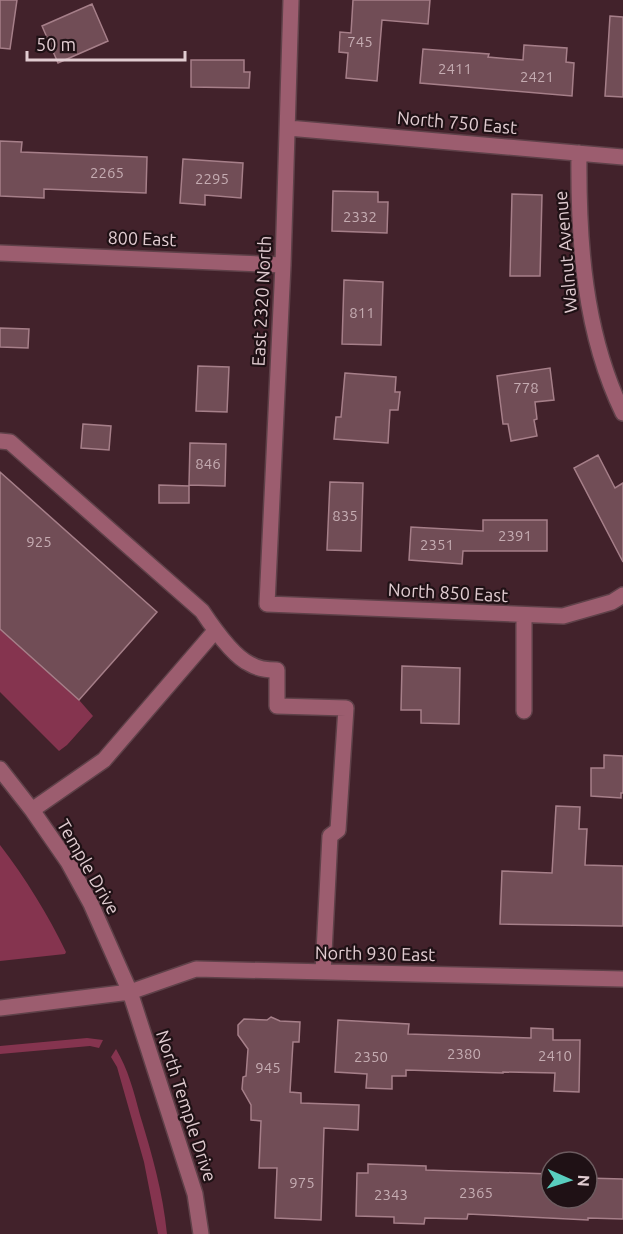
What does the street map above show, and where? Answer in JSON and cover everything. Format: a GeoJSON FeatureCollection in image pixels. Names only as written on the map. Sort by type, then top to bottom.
{"type":"FeatureCollection","features":[{"type":"Feature","properties":{"kind":"street","name":"East 2320 North"},"geometry":{"type":"LineString","coordinates":[[267,604],[283,265],[291,0]]}},
{"type":"Feature","properties":{"kind":"street","name":"North 750 East"},"geometry":{"type":"LineString","coordinates":[[288,128],[623,157]]}},
{"type":"Feature","properties":{"kind":"street","name":"Walnut Avenue"},"geometry":{"type":"LineString","coordinates":[[579,153],[579,204],[590,310],[605,367],[623,414]]}},
{"type":"Feature","properties":{"kind":"street","name":"800 East"},"geometry":{"type":"LineString","coordinates":[[0,253],[283,265]]}},
{"type":"Feature","properties":{"kind":"street"},"geometry":{"type":"LineString","coordinates":[[0,441],[10,442],[202,611],[215,631],[248,664],[263,669],[277,670],[277,706],[346,708],[338,830],[330,836],[323,972]]}},
{"type":"Feature","properties":{"kind":"street","name":"North 850 East"},"geometry":{"type":"LineString","coordinates":[[267,604],[563,616],[612,602],[623,595]]}},
{"type":"Feature","properties":{"kind":"street"},"geometry":{"type":"LineString","coordinates":[[524,616],[524,711]]}},
{"type":"Feature","properties":{"kind":"street"},"geometry":{"type":"LineString","coordinates":[[33,810],[104,760],[215,631]]}},
{"type":"Feature","properties":{"kind":"street","name":"Temple Drive"},"geometry":{"type":"LineString","coordinates":[[0,769],[33,810],[68,862],[91,904],[130,992]]}},
{"type":"Feature","properties":{"kind":"street","name":"North 930 East"},"geometry":{"type":"LineString","coordinates":[[0,1008],[130,992],[196,969],[623,979]]}},
{"type":"Feature","properties":{"kind":"street","name":"North Temple Drive"},"geometry":{"type":"LineString","coordinates":[[130,992],[195,1194],[201,1234]]}},
{"type":"Feature","properties":{"kind":"shaded area"},"geometry":{"type":"Polygon","coordinates":[[[0,629],[79,700],[93,716],[59,751],[0,692],[0,629]]]}},
{"type":"Feature","properties":{"kind":"shaded area"},"geometry":{"type":"Polygon","coordinates":[[[0,845],[44,910],[65,954],[0,961],[0,845]]]}},
{"type":"Feature","properties":{"kind":"shaded area"},"geometry":{"type":"Polygon","coordinates":[[[87,1038],[103,1040],[99,1048],[90,1046],[0,1054],[0,1046],[87,1038]]]}},
{"type":"Feature","properties":{"kind":"shaded area"},"geometry":{"type":"Polygon","coordinates":[[[116,1049],[130,1081],[149,1144],[160,1189],[167,1234],[158,1234],[144,1162],[117,1067],[111,1057],[116,1049]]]}},
{"type":"Feature","properties":{"kind":"building"},"geometry":{"type":"Polygon","coordinates":[[[0,0],[17,0],[10,49],[0,48],[0,0]]]}},
{"type":"Feature","properties":{"kind":"building"},"geometry":{"type":"Polygon","coordinates":[[[353,0],[430,0],[428,24],[382,20],[377,81],[346,78],[348,53],[339,52],[340,32],[351,33],[353,0]]]}},
{"type":"Feature","properties":{"kind":"building"},"geometry":{"type":"Polygon","coordinates":[[[92,4],[108,41],[58,63],[42,26],[92,4]]]}},
{"type":"Feature","properties":{"kind":"building"},"geometry":{"type":"Polygon","coordinates":[[[610,16],[623,17],[623,97],[605,96],[610,16]]]}},
{"type":"Feature","properties":{"kind":"building"},"geometry":{"type":"Polygon","coordinates":[[[524,45],[567,48],[566,62],[574,63],[572,96],[420,83],[423,49],[489,54],[488,57],[523,60],[524,45]]]}},
{"type":"Feature","properties":{"kind":"building"},"geometry":{"type":"Polygon","coordinates":[[[191,60],[244,60],[244,72],[250,72],[249,88],[191,87],[191,60]]]}},
{"type":"Feature","properties":{"kind":"building"},"geometry":{"type":"Polygon","coordinates":[[[0,141],[22,142],[21,152],[147,157],[146,193],[44,189],[44,198],[0,196],[0,141]]]}},
{"type":"Feature","properties":{"kind":"building"},"geometry":{"type":"Polygon","coordinates":[[[183,159],[243,163],[241,198],[205,195],[205,205],[180,203],[183,159]]]}},
{"type":"Feature","properties":{"kind":"building"},"geometry":{"type":"Polygon","coordinates":[[[333,191],[378,192],[378,202],[388,202],[387,233],[332,231],[333,191]]]}},
{"type":"Feature","properties":{"kind":"building"},"geometry":{"type":"Polygon","coordinates":[[[512,194],[542,195],[540,276],[510,276],[512,194]]]}},
{"type":"Feature","properties":{"kind":"building"},"geometry":{"type":"Polygon","coordinates":[[[344,280],[383,282],[381,345],[342,344],[344,280]]]}},
{"type":"Feature","properties":{"kind":"building"},"geometry":{"type":"Polygon","coordinates":[[[0,328],[29,329],[28,348],[0,347],[0,328]]]}},
{"type":"Feature","properties":{"kind":"building"},"geometry":{"type":"Polygon","coordinates":[[[198,366],[229,367],[227,412],[196,411],[198,366]]]}},
{"type":"Feature","properties":{"kind":"building"},"geometry":{"type":"Polygon","coordinates":[[[550,368],[554,400],[535,402],[537,419],[534,420],[537,436],[511,441],[508,424],[503,424],[497,376],[550,368]]]}},
{"type":"Feature","properties":{"kind":"building"},"geometry":{"type":"Polygon","coordinates":[[[345,373],[396,377],[395,392],[400,392],[398,410],[390,410],[388,443],[334,439],[336,417],[341,417],[345,373]]]}},
{"type":"Feature","properties":{"kind":"building"},"geometry":{"type":"Polygon","coordinates":[[[83,424],[111,426],[109,450],[81,448],[83,424]]]}},
{"type":"Feature","properties":{"kind":"building"},"geometry":{"type":"Polygon","coordinates":[[[190,443],[226,444],[225,486],[189,485],[190,443]]]}},
{"type":"Feature","properties":{"kind":"building"},"geometry":{"type":"Polygon","coordinates":[[[598,455],[615,488],[623,483],[623,562],[574,468],[598,455]]]}},
{"type":"Feature","properties":{"kind":"building"},"geometry":{"type":"Polygon","coordinates":[[[0,472],[157,612],[79,700],[0,629],[0,472]]]}},
{"type":"Feature","properties":{"kind":"building"},"geometry":{"type":"Polygon","coordinates":[[[330,482],[363,483],[361,551],[327,550],[330,482]]]}},
{"type":"Feature","properties":{"kind":"building"},"geometry":{"type":"Polygon","coordinates":[[[159,485],[189,486],[189,503],[159,503],[159,485]]]}},
{"type":"Feature","properties":{"kind":"building"},"geometry":{"type":"Polygon","coordinates":[[[483,520],[547,520],[547,551],[463,551],[462,564],[409,560],[411,527],[483,531],[483,520]]]}},
{"type":"Feature","properties":{"kind":"building"},"geometry":{"type":"Polygon","coordinates":[[[402,666],[460,668],[459,724],[421,723],[421,710],[401,710],[402,666]]]}},
{"type":"Feature","properties":{"kind":"building"},"geometry":{"type":"Polygon","coordinates":[[[604,755],[623,756],[621,798],[591,796],[591,768],[604,768],[604,755]]]}},
{"type":"Feature","properties":{"kind":"building"},"geometry":{"type":"Polygon","coordinates":[[[556,806],[580,807],[579,829],[587,829],[585,865],[623,866],[623,926],[500,924],[502,871],[552,873],[556,806]]]}},
{"type":"Feature","properties":{"kind":"building"},"geometry":{"type":"Polygon","coordinates":[[[271,1017],[280,1021],[300,1022],[299,1042],[293,1042],[290,1092],[301,1093],[301,1103],[359,1105],[358,1130],[324,1128],[321,1220],[275,1218],[277,1168],[259,1168],[261,1121],[251,1120],[251,1105],[242,1089],[243,1077],[246,1076],[248,1049],[238,1035],[238,1025],[244,1019],[267,1020],[271,1017]]]}},
{"type":"Feature","properties":{"kind":"building"},"geometry":{"type":"Polygon","coordinates":[[[338,1020],[409,1024],[408,1034],[531,1038],[531,1028],[553,1029],[553,1040],[580,1040],[579,1092],[554,1091],[555,1073],[406,1070],[406,1076],[392,1076],[392,1089],[366,1088],[367,1074],[335,1072],[338,1020]]]}},
{"type":"Feature","properties":{"kind":"building"},"geometry":{"type":"Polygon","coordinates":[[[368,1164],[426,1166],[426,1170],[539,1174],[539,1210],[599,1210],[599,1178],[623,1179],[623,1219],[588,1218],[588,1220],[468,1214],[467,1219],[425,1218],[424,1224],[394,1223],[394,1217],[356,1216],[357,1173],[368,1173],[368,1164]]]}}]}
